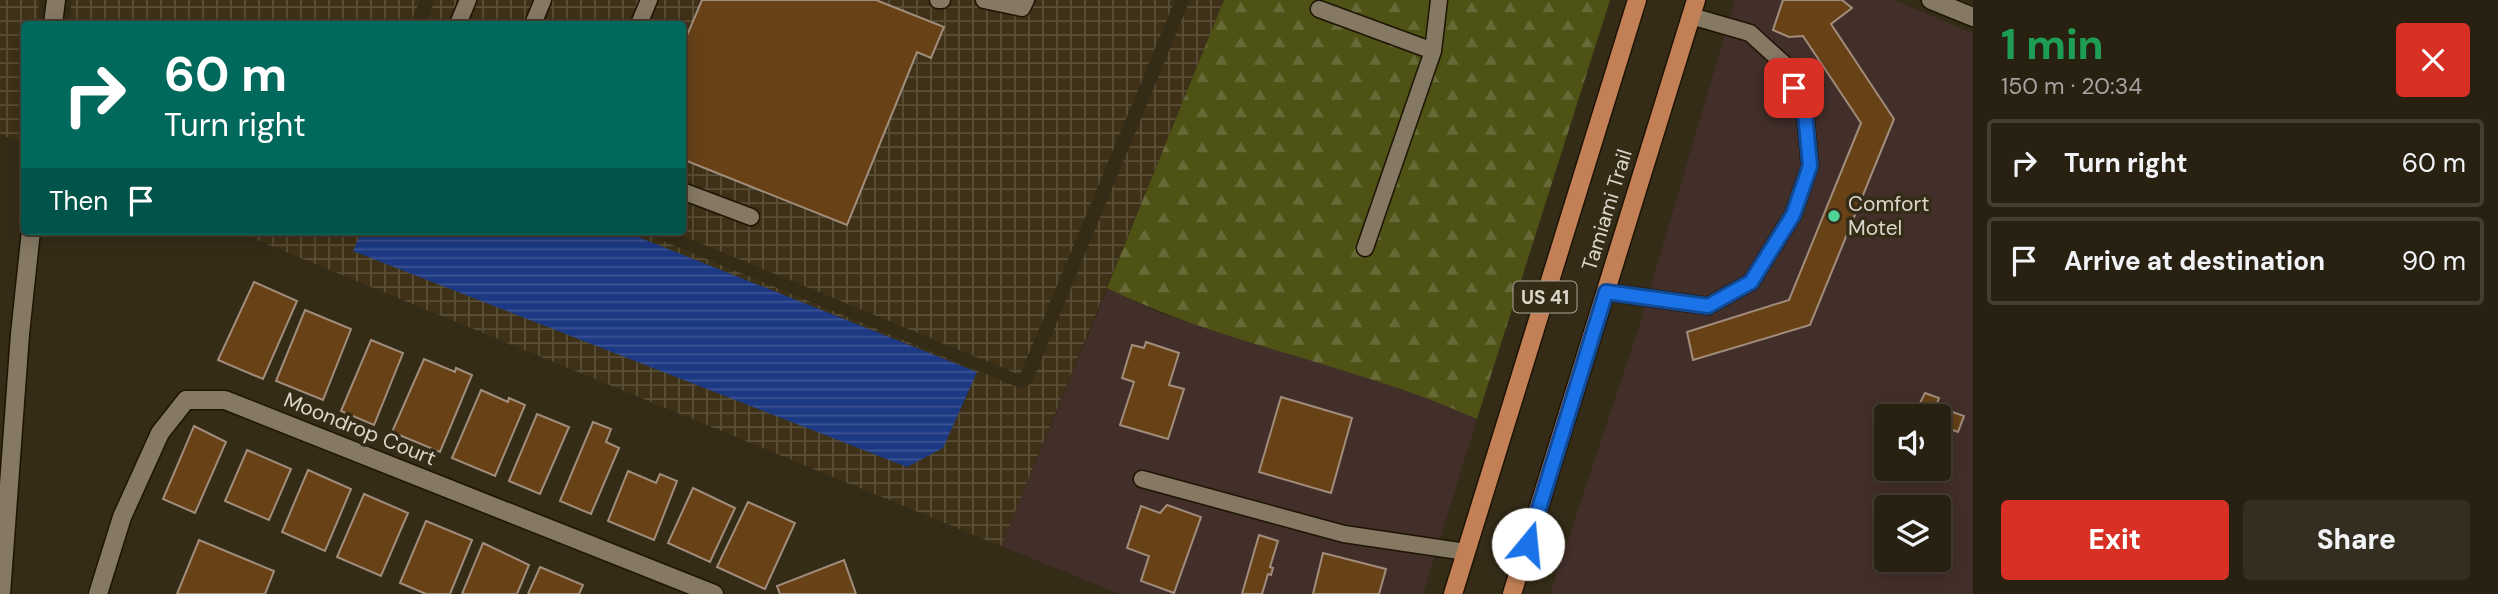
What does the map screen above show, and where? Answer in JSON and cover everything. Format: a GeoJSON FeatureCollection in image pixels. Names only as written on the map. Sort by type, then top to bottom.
{"type":"FeatureCollection","features":[{"type":"Feature","properties":{"kind":"main road","name":"Tamiami Trail"},"geometry":{"type":"LineString","coordinates":[[1453,594],[1637,0]]}},
{"type":"Feature","properties":{"kind":"main road","name":"Tamiami Trail"},"geometry":{"type":"LineString","coordinates":[[1512,594],[1694,8]]}},
{"type":"Feature","properties":{"kind":"street"},"geometry":{"type":"LineString","coordinates":[[53,21],[56,0]]}},
{"type":"Feature","properties":{"kind":"street"},"geometry":{"type":"LineString","coordinates":[[1931,0],[1973,17]]}},
{"type":"Feature","properties":{"kind":"street"},"geometry":{"type":"LineString","coordinates":[[1,594],[20,334],[31,235]]}},
{"type":"Feature","properties":{"kind":"street","name":"Moondrop Court"},"geometry":{"type":"LineString","coordinates":[[98,594],[122,517],[154,445],[186,400],[225,400],[714,594]]}},
{"type":"Feature","properties":{"kind":"lane"},"geometry":{"type":"LineString","coordinates":[[459,21],[468,0]]}},
{"type":"Feature","properties":{"kind":"lane"},"geometry":{"type":"LineString","coordinates":[[534,21],[543,0]]}},
{"type":"Feature","properties":{"kind":"lane"},"geometry":{"type":"LineString","coordinates":[[640,21],[649,0]]}},
{"type":"Feature","properties":{"kind":"lane"},"geometry":{"type":"LineString","coordinates":[[984,0],[1022,8],[1026,0]]}},
{"type":"Feature","properties":{"kind":"lane"},"geometry":{"type":"LineString","coordinates":[[1365,248],[1433,51],[1439,0]]}},
{"type":"Feature","properties":{"kind":"lane"},"geometry":{"type":"LineString","coordinates":[[1606,292],[1708,306],[1751,282],[1793,215],[1810,166],[1805,113],[1783,62],[1750,33],[1694,8]]}},
{"type":"Feature","properties":{"kind":"lane"},"geometry":{"type":"LineString","coordinates":[[1319,9],[1433,51]]}},
{"type":"Feature","properties":{"kind":"lane"},"geometry":{"type":"LineString","coordinates":[[686,193],[751,217]]}},
{"type":"Feature","properties":{"kind":"lane"},"geometry":{"type":"LineString","coordinates":[[1142,479],[1344,534],[1466,551]]}},
{"type":"Feature","properties":{"kind":"shaded area"},"geometry":{"type":"Polygon","coordinates":[[[0,0],[39,0],[37,21],[21,21],[21,143],[0,134],[0,0]]]}},
{"type":"Feature","properties":{"kind":"shaded area"},"geometry":{"type":"Polygon","coordinates":[[[72,0],[420,0],[411,21],[69,21],[72,0]]]}},
{"type":"Feature","properties":{"kind":"shaded area"},"geometry":{"type":"Polygon","coordinates":[[[435,0],[1175,0],[1020,375],[681,235],[686,235],[686,21],[426,21],[435,0]]]}},
{"type":"Feature","properties":{"kind":"shaded area"},"geometry":{"type":"Polygon","coordinates":[[[1190,0],[1224,0],[1001,546],[245,235],[360,235],[354,251],[961,412],[976,371],[633,235],[649,235],[1019,388],[1028,386],[1033,380],[1190,0]]]}},
{"type":"Feature","properties":{"kind":"shaded area"},"geometry":{"type":"Polygon","coordinates":[[[1735,0],[1893,0],[1973,33],[1973,594],[1550,594],[1639,327],[1735,0]]]}},
{"type":"Feature","properties":{"kind":"shaded area"},"geometry":{"type":"Polygon","coordinates":[[[1108,288],[1156,312],[1420,393],[1477,419],[1423,594],[1120,594],[1001,546],[1108,288]]]}},
{"type":"Feature","properties":{"kind":"green space"},"geometry":{"type":"Polygon","coordinates":[[[1224,0],[1610,0],[1477,419],[1386,384],[1198,325],[1107,288],[1224,0]]]}},
{"type":"Feature","properties":{"kind":"water"},"geometry":{"type":"Polygon","coordinates":[[[360,235],[633,235],[977,372],[943,448],[907,467],[353,251],[360,235]]]}},
{"type":"Feature","properties":{"kind":"building"},"geometry":{"type":"Polygon","coordinates":[[[702,0],[876,0],[944,27],[931,58],[917,52],[847,225],[686,161],[686,38],[702,0]]]}},
{"type":"Feature","properties":{"kind":"building"},"geometry":{"type":"Polygon","coordinates":[[[1783,0],[1842,0],[1852,8],[1831,24],[1894,119],[1810,325],[1693,360],[1687,332],[1789,300],[1861,123],[1803,36],[1789,37],[1773,30],[1783,0]]]}},
{"type":"Feature","properties":{"kind":"building"},"geometry":{"type":"Polygon","coordinates":[[[254,282],[297,301],[263,379],[218,360],[254,282]]]}},
{"type":"Feature","properties":{"kind":"building"},"geometry":{"type":"Polygon","coordinates":[[[305,310],[351,329],[323,400],[276,381],[305,310]]]}},
{"type":"Feature","properties":{"kind":"building"},"geometry":{"type":"Polygon","coordinates":[[[371,340],[403,353],[374,425],[341,411],[371,340]]]}},
{"type":"Feature","properties":{"kind":"building"},"geometry":{"type":"Polygon","coordinates":[[[1146,342],[1179,353],[1169,385],[1184,389],[1168,439],[1120,425],[1134,382],[1122,378],[1132,345],[1144,348],[1146,342]]]}},
{"type":"Feature","properties":{"kind":"building"},"geometry":{"type":"Polygon","coordinates":[[[424,359],[455,372],[456,368],[472,375],[440,452],[392,432],[424,359]]]}},
{"type":"Feature","properties":{"kind":"building"},"geometry":{"type":"Polygon","coordinates":[[[481,390],[508,402],[509,398],[525,405],[495,476],[452,458],[481,390]]]}},
{"type":"Feature","properties":{"kind":"building"},"geometry":{"type":"Polygon","coordinates":[[[1925,393],[1939,398],[1937,404],[1920,404],[1925,393]]]}},
{"type":"Feature","properties":{"kind":"building"},"geometry":{"type":"Polygon","coordinates":[[[1281,397],[1352,418],[1331,493],[1259,472],[1281,397]]]}},
{"type":"Feature","properties":{"kind":"building"},"geometry":{"type":"Polygon","coordinates":[[[1951,411],[1964,416],[1958,432],[1951,429],[1951,411]]]}},
{"type":"Feature","properties":{"kind":"building"},"geometry":{"type":"Polygon","coordinates":[[[537,414],[569,427],[540,494],[509,481],[537,414]]]}},
{"type":"Feature","properties":{"kind":"building"},"geometry":{"type":"Polygon","coordinates":[[[593,422],[611,429],[606,442],[619,448],[591,514],[560,501],[593,422]]]}},
{"type":"Feature","properties":{"kind":"building"},"geometry":{"type":"Polygon","coordinates":[[[194,426],[226,442],[195,513],[163,499],[194,426]]]}},
{"type":"Feature","properties":{"kind":"building"},"geometry":{"type":"Polygon","coordinates":[[[247,450],[291,469],[269,520],[225,501],[247,450]]]}},
{"type":"Feature","properties":{"kind":"building"},"geometry":{"type":"Polygon","coordinates":[[[308,470],[351,489],[325,551],[282,532],[308,470]]]}},
{"type":"Feature","properties":{"kind":"building"},"geometry":{"type":"Polygon","coordinates":[[[628,471],[656,483],[660,474],[677,481],[654,540],[608,521],[628,471]]]}},
{"type":"Feature","properties":{"kind":"building"},"geometry":{"type":"Polygon","coordinates":[[[693,488],[735,508],[710,562],[668,543],[693,488]]]}},
{"type":"Feature","properties":{"kind":"building"},"geometry":{"type":"Polygon","coordinates":[[[364,494],[408,513],[381,576],[337,557],[364,494]]]}},
{"type":"Feature","properties":{"kind":"building"},"geometry":{"type":"Polygon","coordinates":[[[748,502],[795,523],[765,589],[717,567],[748,502]]]}},
{"type":"Feature","properties":{"kind":"building"},"geometry":{"type":"Polygon","coordinates":[[[1167,505],[1201,517],[1174,593],[1141,581],[1149,556],[1127,548],[1141,506],[1160,513],[1167,505]]]}},
{"type":"Feature","properties":{"kind":"building"},"geometry":{"type":"Polygon","coordinates":[[[426,521],[472,540],[450,594],[426,594],[400,583],[426,521]]]}},
{"type":"Feature","properties":{"kind":"building"},"geometry":{"type":"Polygon","coordinates":[[[1259,535],[1278,541],[1270,567],[1273,568],[1271,575],[1268,574],[1262,594],[1242,594],[1259,535]]]}},
{"type":"Feature","properties":{"kind":"building"},"geometry":{"type":"Polygon","coordinates":[[[199,540],[274,571],[265,594],[177,594],[199,540]]]}},
{"type":"Feature","properties":{"kind":"building"},"geometry":{"type":"Polygon","coordinates":[[[483,543],[529,565],[517,594],[462,594],[483,543]]]}},
{"type":"Feature","properties":{"kind":"building"},"geometry":{"type":"Polygon","coordinates":[[[1323,553],[1386,569],[1379,594],[1313,594],[1323,553]]]}},
{"type":"Feature","properties":{"kind":"building"},"geometry":{"type":"Polygon","coordinates":[[[844,560],[856,594],[780,594],[777,586],[844,560]]]}},
{"type":"Feature","properties":{"kind":"building"},"geometry":{"type":"Polygon","coordinates":[[[540,567],[583,585],[579,594],[528,594],[540,567]]]}},
{"type":"Feature","properties":{"kind":"place","name":"Comfort Motel"},"geometry":{"type":"Point","coordinates":[1834,216]}},
{"type":"Feature","properties":{"kind":"route"},"geometry":{"type":"LineString","coordinates":[[1528,544],[1606,292],[1708,306],[1751,282],[1793,215],[1810,166],[1805,113],[1794,88]]}}]}
